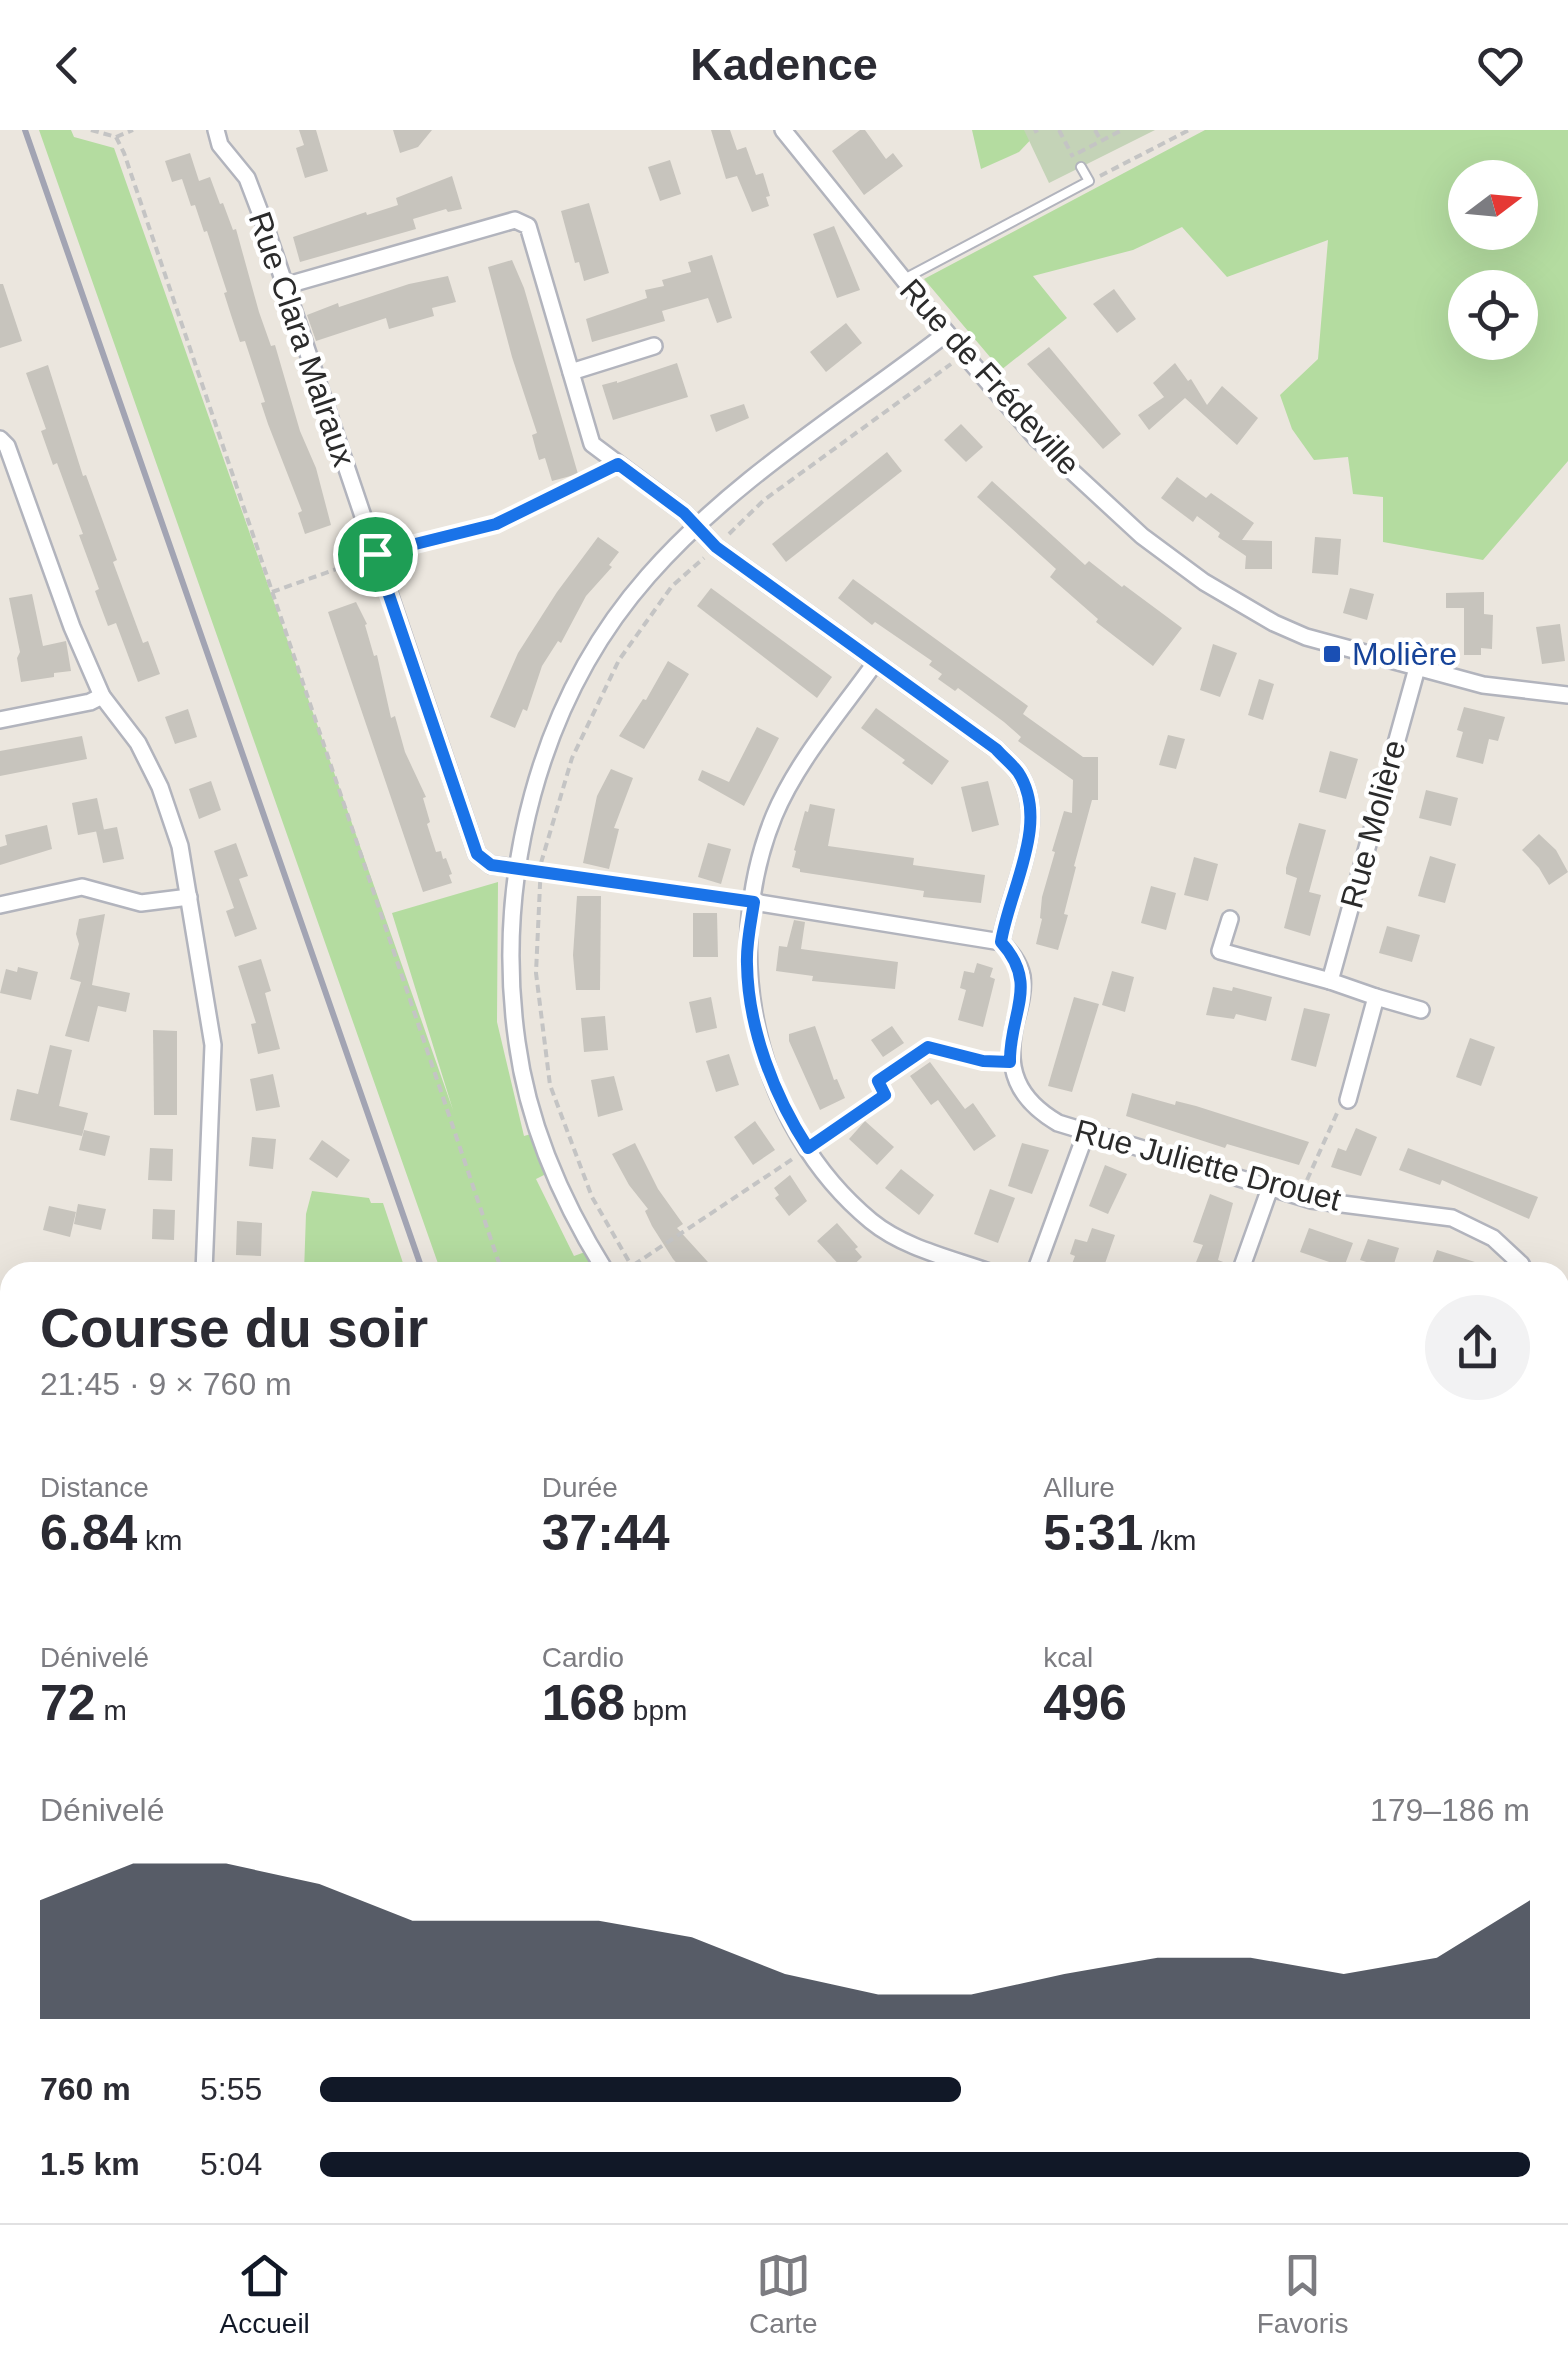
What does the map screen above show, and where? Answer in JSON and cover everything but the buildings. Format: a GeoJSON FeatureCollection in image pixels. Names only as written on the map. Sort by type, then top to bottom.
{"type":"FeatureCollection","features":[{"type":"Feature","properties":{"kind":"street","name":"Rue Clara Malraux"},"geometry":{"type":"LineString","coordinates":[[216,130],[220,145],[247,178],[477,854],[491,865],[517,868]]}},
{"type":"Feature","properties":{"kind":"street","name":"Rue de Frédeville"},"geometry":{"type":"LineString","coordinates":[[783,130],[1037,439],[1142,536],[1204,582],[1306,637],[1483,685],[1568,695]]}},
{"type":"Feature","properties":{"kind":"street"},"geometry":{"type":"LineString","coordinates":[[284,286],[514,220],[528,226],[592,444],[684,513],[716,547],[996,749],[1018,773],[1030,805],[1029,835],[1001,942]]}},
{"type":"Feature","properties":{"kind":"street"},"geometry":{"type":"LineString","coordinates":[[600,1262],[559,1188],[527,1090],[517,1044],[509,945],[517,868],[548,747],[576,684],[618,614],[649,575],[697,527],[790,448],[947,333]]}},
{"type":"Feature","properties":{"kind":"street"},"geometry":{"type":"LineString","coordinates":[[571,372],[654,346]]}},
{"type":"Feature","properties":{"kind":"street"},"geometry":{"type":"LineString","coordinates":[[0,439],[7,446],[72,627],[102,696],[138,743],[160,787],[180,846],[213,1045],[204,1262]]}},
{"type":"Feature","properties":{"kind":"street"},"geometry":{"type":"LineString","coordinates":[[874,663],[792,779],[774,817],[761,856],[746,964],[760,1042],[784,1111],[822,1169],[872,1221],[908,1244],[961,1262]]}},
{"type":"Feature","properties":{"kind":"street","name":"Rue Molière"},"geometry":{"type":"LineString","coordinates":[[1330,981],[1416,668]]}},
{"type":"Feature","properties":{"kind":"street"},"geometry":{"type":"LineString","coordinates":[[0,720],[90,702],[102,696]]}},
{"type":"Feature","properties":{"kind":"street"},"geometry":{"type":"LineString","coordinates":[[0,905],[82,887],[142,903],[189,897]]}},
{"type":"Feature","properties":{"kind":"street"},"geometry":{"type":"LineString","coordinates":[[754,902],[1001,942],[1021,972],[1022,990],[1010,1062]]}},
{"type":"Feature","properties":{"kind":"street"},"geometry":{"type":"LineString","coordinates":[[1230,919],[1220,951],[1421,1010]]}},
{"type":"Feature","properties":{"kind":"street"},"geometry":{"type":"LineString","coordinates":[[1348,1100],[1376,997]]}},
{"type":"Feature","properties":{"kind":"street","name":"Rue Juliette Drouet"},"geometry":{"type":"LineString","coordinates":[[1010,1062],[1026,1098],[1041,1113],[1086,1133],[1300,1197],[1452,1218],[1493,1238],[1519,1262]]}},
{"type":"Feature","properties":{"kind":"street"},"geometry":{"type":"LineString","coordinates":[[1038,1262],[1086,1133]]}},
{"type":"Feature","properties":{"kind":"street"},"geometry":{"type":"LineString","coordinates":[[1244,1262],[1270,1188]]}},
{"type":"Feature","properties":{"kind":"lane"},"geometry":{"type":"LineString","coordinates":[[903,280],[1088,181],[1081,167]]}},
{"type":"Feature","properties":{"kind":"path"},"geometry":{"type":"LineString","coordinates":[[91,130],[116,137],[133,130]]}},
{"type":"Feature","properties":{"kind":"path"},"geometry":{"type":"LineString","coordinates":[[1059,130],[1081,167]]}},
{"type":"Feature","properties":{"kind":"path"},"geometry":{"type":"LineString","coordinates":[[1094,130],[1100,142]]}},
{"type":"Feature","properties":{"kind":"path"},"geometry":{"type":"LineString","coordinates":[[1073,156],[1120,130]]}},
{"type":"Feature","properties":{"kind":"path"},"geometry":{"type":"LineString","coordinates":[[1088,181],[1189,130]]}},
{"type":"Feature","properties":{"kind":"path"},"geometry":{"type":"LineString","coordinates":[[116,137],[499,1262]]}},
{"type":"Feature","properties":{"kind":"path"},"geometry":{"type":"LineString","coordinates":[[630,1262],[592,1196],[550,1085],[536,973],[541,872],[572,758],[619,660],[672,586],[764,500],[955,361]]}},
{"type":"Feature","properties":{"kind":"path"},"geometry":{"type":"LineString","coordinates":[[272,592],[375,554],[496,524],[618,464]]}},
{"type":"Feature","properties":{"kind":"path"},"geometry":{"type":"LineString","coordinates":[[517,868],[754,902]]}},
{"type":"Feature","properties":{"kind":"path"},"geometry":{"type":"LineString","coordinates":[[638,1262],[885,1095],[878,1081],[928,1047],[983,1061],[1010,1062]]}},
{"type":"Feature","properties":{"kind":"path"},"geometry":{"type":"LineString","coordinates":[[1300,1197],[1340,1106],[1348,1100]]}},
{"type":"Feature","properties":{"kind":"green space"},"geometry":{"type":"Polygon","coordinates":[[[39,130],[71,130],[74,137],[114,148],[453,1110],[392,913],[498,882],[497,1022],[524,1136],[531,1134],[546,1174],[536,1179],[574,1256],[585,1252],[591,1262],[437,1262],[39,130]]]}},
{"type":"Feature","properties":{"kind":"green space"},"geometry":{"type":"Polygon","coordinates":[[[972,130],[1040,130],[1019,152],[981,169],[972,130]]]}},
{"type":"Feature","properties":{"kind":"green space"},"geometry":{"type":"Polygon","coordinates":[[[1024,130],[1155,130],[1049,183],[1024,130]]]}},
{"type":"Feature","properties":{"kind":"green space"},"geometry":{"type":"Polygon","coordinates":[[[1205,130],[1568,130],[1568,461],[1483,560],[1383,542],[1383,497],[1353,494],[1348,457],[1314,460],[1292,429],[1280,395],[1318,359],[1328,240],[1227,277],[1182,227],[1133,250],[1033,276],[1067,318],[1001,370],[924,279],[1205,130]]]}},
{"type":"Feature","properties":{"kind":"green space"},"geometry":{"type":"Polygon","coordinates":[[[312,1191],[383,1203],[403,1262],[304,1262],[306,1214],[312,1191]]]}},
{"type":"Feature","properties":{"kind":"railway"},"geometry":{"type":"LineString","coordinates":[[25,130],[420,1262]]}},
{"type":"Feature","properties":{"kind":"place","name":"Molière"},"geometry":{"type":"Point","coordinates":[1332,654]}},
{"type":"Feature","properties":{"kind":"route"},"geometry":{"type":"LineString","coordinates":[[618,464],[684,513],[716,547],[996,749],[1018,773],[1030,805],[1029,835],[1001,942],[1021,972],[1022,990],[1010,1062],[983,1061],[928,1047],[878,1081],[885,1095],[808,1148],[784,1111],[760,1042],[746,964],[754,902],[491,865],[477,854],[375,554],[496,524],[618,464]]}}]}
